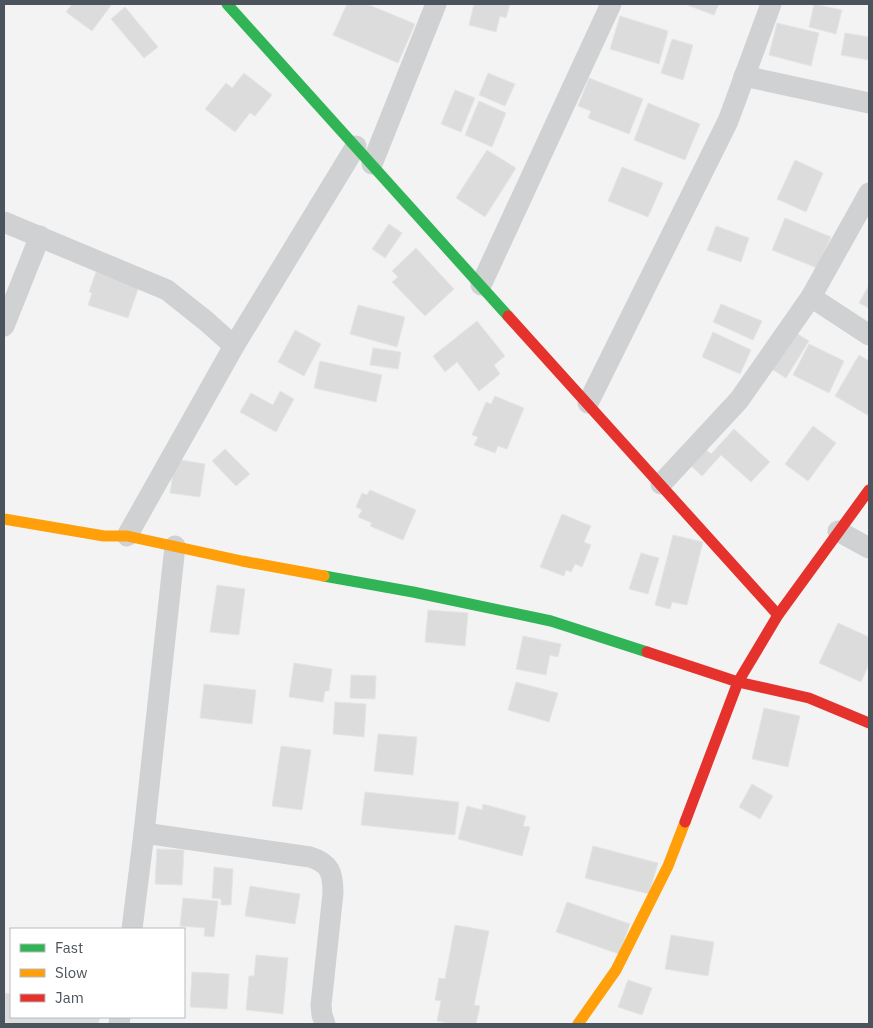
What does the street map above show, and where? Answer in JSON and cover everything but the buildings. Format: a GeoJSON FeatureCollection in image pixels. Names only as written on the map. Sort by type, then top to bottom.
{"type":"FeatureCollection","features":[{"type":"Feature","properties":{"kind":"street"},"geometry":{"type":"LineString","coordinates":[[227,4],[778,615]]}},
{"type":"Feature","properties":{"kind":"street"},"geometry":{"type":"LineString","coordinates":[[372,164],[436,4]]}},
{"type":"Feature","properties":{"kind":"street"},"geometry":{"type":"LineString","coordinates":[[481,285],[611,4]]}},
{"type":"Feature","properties":{"kind":"street"},"geometry":{"type":"LineString","coordinates":[[588,403],[728,121],[771,4]]}},
{"type":"Feature","properties":{"kind":"street"},"geometry":{"type":"LineString","coordinates":[[744,76],[869,103]]}},
{"type":"Feature","properties":{"kind":"street"},"geometry":{"type":"LineString","coordinates":[[127,536],[234,346],[356,146]]}},
{"type":"Feature","properties":{"kind":"street"},"geometry":{"type":"LineString","coordinates":[[661,484],[740,400],[812,297],[869,193]]}},
{"type":"Feature","properties":{"kind":"street"},"geometry":{"type":"LineString","coordinates":[[4,222],[167,290],[234,346]]}},
{"type":"Feature","properties":{"kind":"street"},"geometry":{"type":"LineString","coordinates":[[4,326],[40,236]]}},
{"type":"Feature","properties":{"kind":"street"},"geometry":{"type":"LineString","coordinates":[[812,297],[869,335]]}},
{"type":"Feature","properties":{"kind":"street"},"geometry":{"type":"LineString","coordinates":[[578,1024],[616,970],[668,866],[738,682],[778,615],[869,490]]}},
{"type":"Feature","properties":{"kind":"street"},"geometry":{"type":"LineString","coordinates":[[4,519],[104,536],[127,536],[242,561],[413,592],[551,621],[738,682],[809,698],[869,723]]}},
{"type":"Feature","properties":{"kind":"street"},"geometry":{"type":"LineString","coordinates":[[838,531],[869,548]]}},
{"type":"Feature","properties":{"kind":"street"},"geometry":{"type":"LineString","coordinates":[[132,928],[175,546]]}},
{"type":"Feature","properties":{"kind":"street"},"geometry":{"type":"LineString","coordinates":[[144,833],[310,857],[320,860],[329,869],[333,879],[333,893],[321,1005],[325,1024]]}},
{"type":"Feature","properties":{"kind":"traffic: fast"},"geometry":{"type":"LineString","coordinates":[[227,4],[508,316]]}},
{"type":"Feature","properties":{"kind":"traffic: fast"},"geometry":{"type":"LineString","coordinates":[[324,576],[413,592],[551,621],[647,652]]}},
{"type":"Feature","properties":{"kind":"traffic: slow"},"geometry":{"type":"LineString","coordinates":[[4,519],[104,536],[127,536],[242,561],[324,576]]}},
{"type":"Feature","properties":{"kind":"traffic: slow"},"geometry":{"type":"LineString","coordinates":[[578,1024],[616,970],[668,866],[685,822]]}},
{"type":"Feature","properties":{"kind":"traffic: jam"},"geometry":{"type":"LineString","coordinates":[[508,316],[778,615]]}},
{"type":"Feature","properties":{"kind":"traffic: jam"},"geometry":{"type":"LineString","coordinates":[[685,822],[738,682],[778,615],[869,490]]}},
{"type":"Feature","properties":{"kind":"traffic: jam"},"geometry":{"type":"LineString","coordinates":[[647,652],[738,682],[809,698],[869,723]]}}]}
